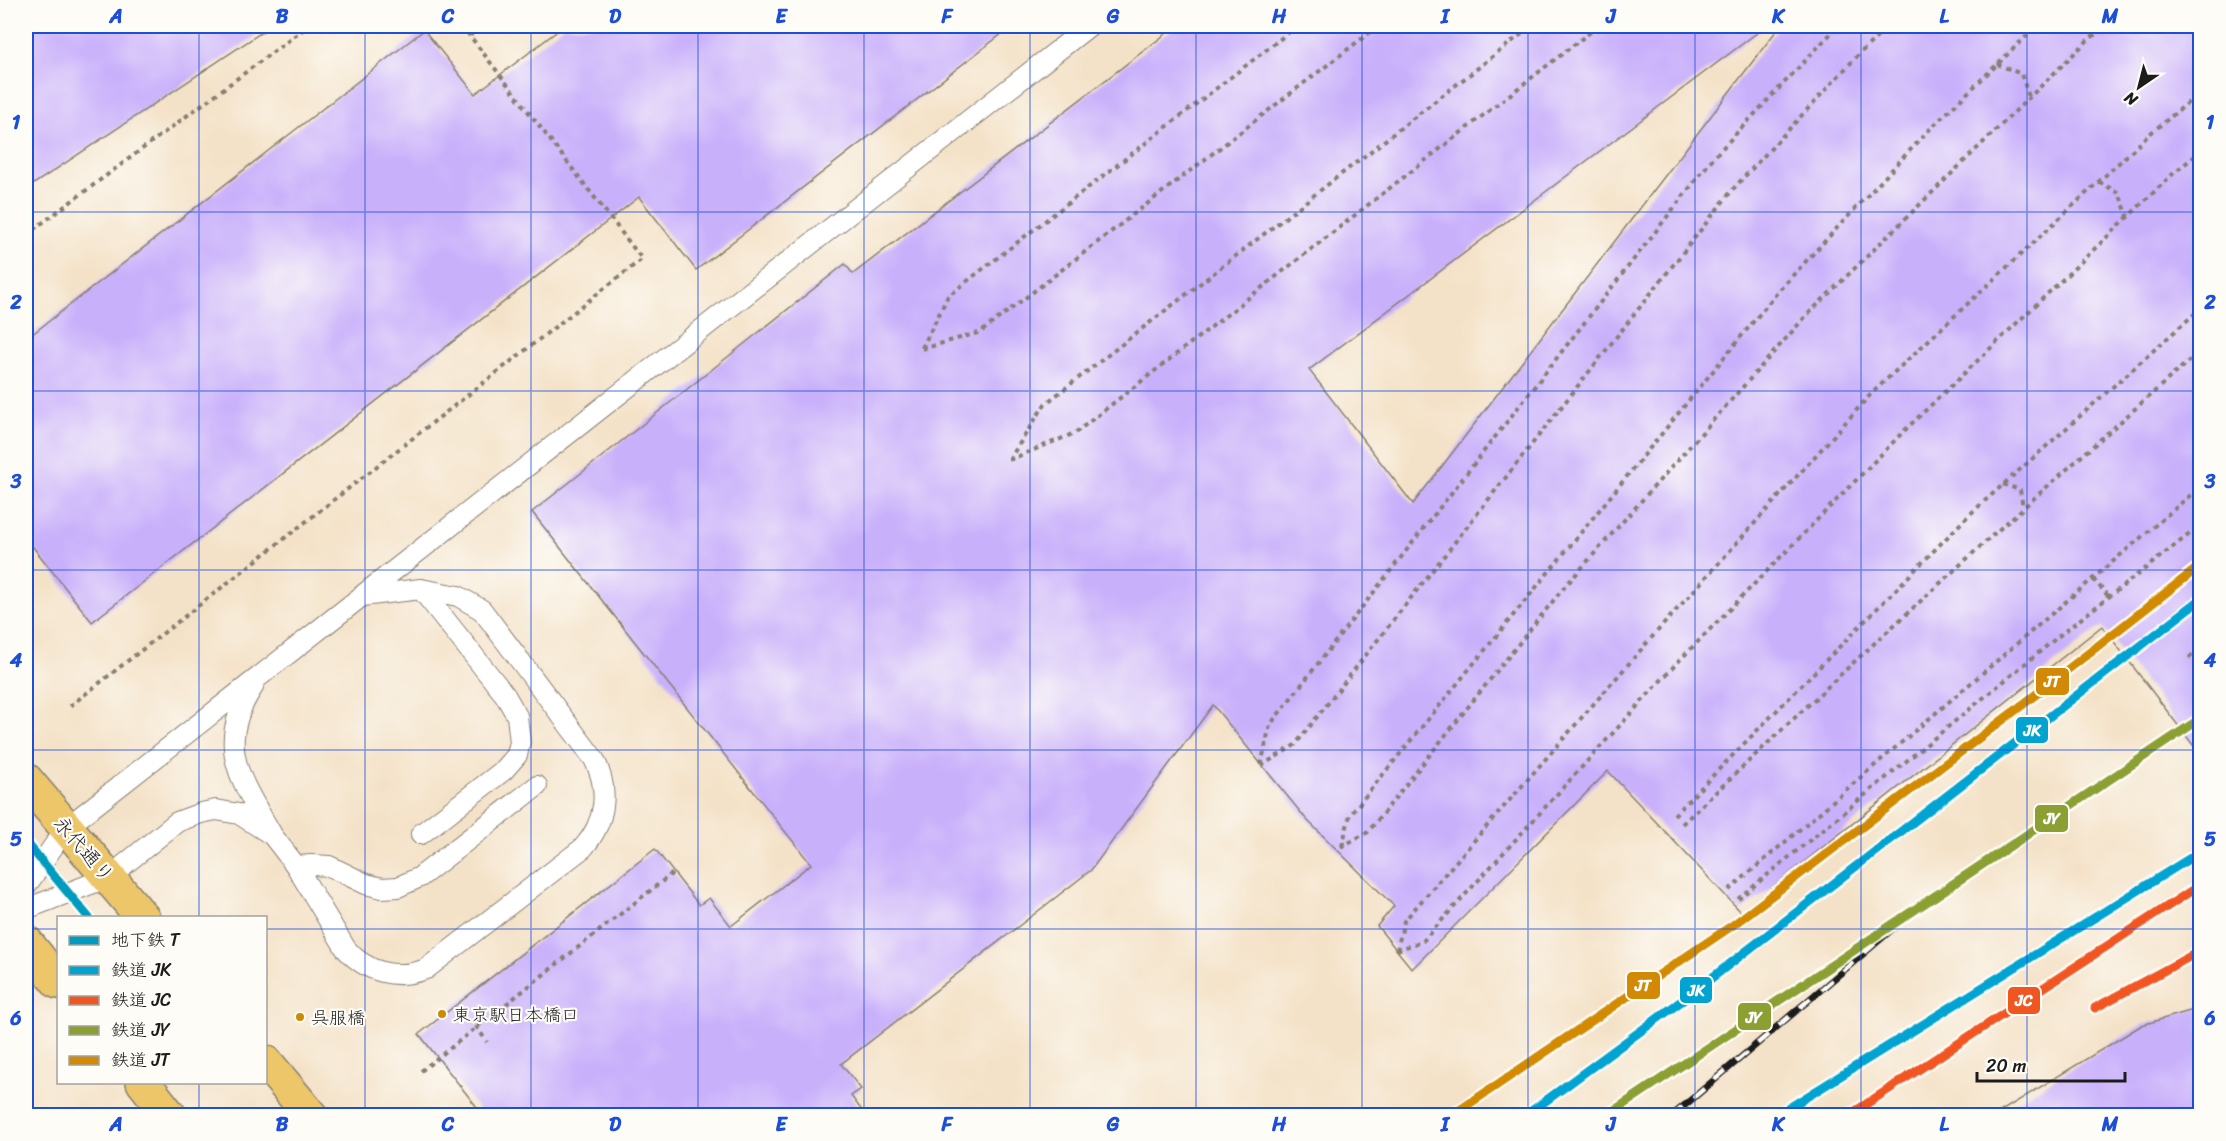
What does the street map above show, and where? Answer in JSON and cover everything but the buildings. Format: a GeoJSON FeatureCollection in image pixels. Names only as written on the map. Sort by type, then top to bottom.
{"type":"FeatureCollection","features":[{"type":"Feature","properties":{"kind":"highway","name":"永代通り"},"geometry":{"type":"LineString","coordinates":[[26,780],[141,916]]}},
{"type":"Feature","properties":{"kind":"highway"},"geometry":{"type":"LineString","coordinates":[[26,942],[57,981]]}},
{"type":"Feature","properties":{"kind":"highway"},"geometry":{"type":"LineString","coordinates":[[267,1063],[311,1116]]}},
{"type":"Feature","properties":{"kind":"highway"},"geometry":{"type":"LineString","coordinates":[[144,1084],[170,1116]]}},
{"type":"Feature","properties":{"kind":"lane"},"geometry":{"type":"LineString","coordinates":[[26,886],[66,828],[1089,26]]}},
{"type":"Feature","properties":{"kind":"lane"},"geometry":{"type":"LineString","coordinates":[[258,678],[243,701],[232,746],[239,775],[272,835],[296,866],[353,958],[383,973],[405,974],[426,969],[583,848],[595,831],[605,800],[602,779],[594,759],[482,610],[458,596],[420,589],[362,596]]}},
{"type":"Feature","properties":{"kind":"lane"},"geometry":{"type":"LineString","coordinates":[[420,589],[505,694],[517,716],[520,742],[517,755],[504,770],[421,834]]}},
{"type":"Feature","properties":{"kind":"lane"},"geometry":{"type":"LineString","coordinates":[[296,866],[312,864],[329,866],[374,887],[398,887],[420,877],[537,786]]}},
{"type":"Feature","properties":{"kind":"lane"},"geometry":{"type":"LineString","coordinates":[[26,909],[109,878],[177,822],[201,813],[216,810],[239,814],[272,835]]}},
{"type":"Feature","properties":{"kind":"path"},"geometry":{"type":"LineString","coordinates":[[26,235],[308,26]]}},
{"type":"Feature","properties":{"kind":"path"},"geometry":{"type":"LineString","coordinates":[[70,706],[642,259],[462,26]]}},
{"type":"Feature","properties":{"kind":"path"},"geometry":{"type":"LineString","coordinates":[[470,36],[478,26]]}},
{"type":"Feature","properties":{"kind":"path"},"geometry":{"type":"LineString","coordinates":[[1297,26],[948,296],[922,349],[981,332],[1378,26]]}},
{"type":"Feature","properties":{"kind":"path"},"geometry":{"type":"LineString","coordinates":[[1532,26],[1045,404],[1009,460],[1075,433],[1598,26]]}},
{"type":"Feature","properties":{"kind":"path"},"geometry":{"type":"LineString","coordinates":[[1838,26],[1713,158],[1270,725],[1261,766],[1295,745],[1733,189],[1861,52],[1889,26]]}},
{"type":"Feature","properties":{"kind":"path"},"geometry":{"type":"LineString","coordinates":[[2037,26],[1928,131],[1780,289],[1350,815],[1341,847],[1368,832],[1561,591],[1806,316],[2088,40],[2107,26]]}},
{"type":"Feature","properties":{"kind":"path"},"geometry":{"type":"LineString","coordinates":[[1997,64],[2021,74],[2029,97]]}},
{"type":"Feature","properties":{"kind":"path"},"geometry":{"type":"LineString","coordinates":[[2200,93],[2152,132],[1872,393],[1653,636],[1404,921],[1397,950],[1423,941],[1684,656],[1907,428],[2128,216],[2200,152]]}},
{"type":"Feature","properties":{"kind":"path"},"geometry":{"type":"LineString","coordinates":[[2099,182],[2119,193],[2128,216]]}},
{"type":"Feature","properties":{"kind":"path"},"geometry":{"type":"LineString","coordinates":[[1674,815],[1968,516],[2200,309]]}},
{"type":"Feature","properties":{"kind":"path"},"geometry":{"type":"LineString","coordinates":[[1682,824],[1854,662],[2200,351]]}},
{"type":"Feature","properties":{"kind":"path"},"geometry":{"type":"LineString","coordinates":[[2003,484],[2020,490],[2024,507]]}},
{"type":"Feature","properties":{"kind":"path"},"geometry":{"type":"LineString","coordinates":[[1729,890],[2200,486]]}},
{"type":"Feature","properties":{"kind":"path"},"geometry":{"type":"LineString","coordinates":[[1738,899],[2109,597],[2200,526]]}},
{"type":"Feature","properties":{"kind":"path"},"geometry":{"type":"LineString","coordinates":[[2093,579],[2109,597]]}},
{"type":"Feature","properties":{"kind":"path"},"geometry":{"type":"LineString","coordinates":[[2188,658],[2200,649]]}},
{"type":"Feature","properties":{"kind":"path"},"geometry":{"type":"LineString","coordinates":[[421,1071],[674,873]]}},
{"type":"Feature","properties":{"kind":"path"},"geometry":{"type":"LineString","coordinates":[[476,1026],[487,1042]]}},
{"type":"Feature","properties":{"kind":"railway"},"geometry":{"type":"LineString","coordinates":[[1672,1116],[1923,903]]}},
{"type":"Feature","properties":{"kind":"metro line","name":"T"},"geometry":{"type":"LineString","coordinates":[[26,842],[87,916]]}},
{"type":"Feature","properties":{"kind":"rail line","name":"JT"},"geometry":{"type":"LineString","coordinates":[[1451,1116],[1733,925],[2025,703],[2200,566]]}},
{"type":"Feature","properties":{"kind":"rail line","name":"JK"},"geometry":{"type":"LineString","coordinates":[[1525,1116],[1691,994],[2200,600]]}},
{"type":"Feature","properties":{"kind":"rail line","name":"JY"},"geometry":{"type":"LineString","coordinates":[[1606,1116],[2200,719]]}},
{"type":"Feature","properties":{"kind":"rail line","name":"JK"},"geometry":{"type":"LineString","coordinates":[[1776,1116],[2200,852]]}},
{"type":"Feature","properties":{"kind":"rail line","name":"JC"},"geometry":{"type":"LineString","coordinates":[[1848,1116],[2200,885]]}},
{"type":"Feature","properties":{"kind":"rail line","name":"JC"},"geometry":{"type":"LineString","coordinates":[[2095,1008],[2200,951]]}},
{"type":"Feature","properties":{"kind":"place","name":"東京駅日本橋口"},"geometry":{"type":"Point","coordinates":[442,1014]}},
{"type":"Feature","properties":{"kind":"place","name":"呉服橋"},"geometry":{"type":"Point","coordinates":[300,1017]}}]}
